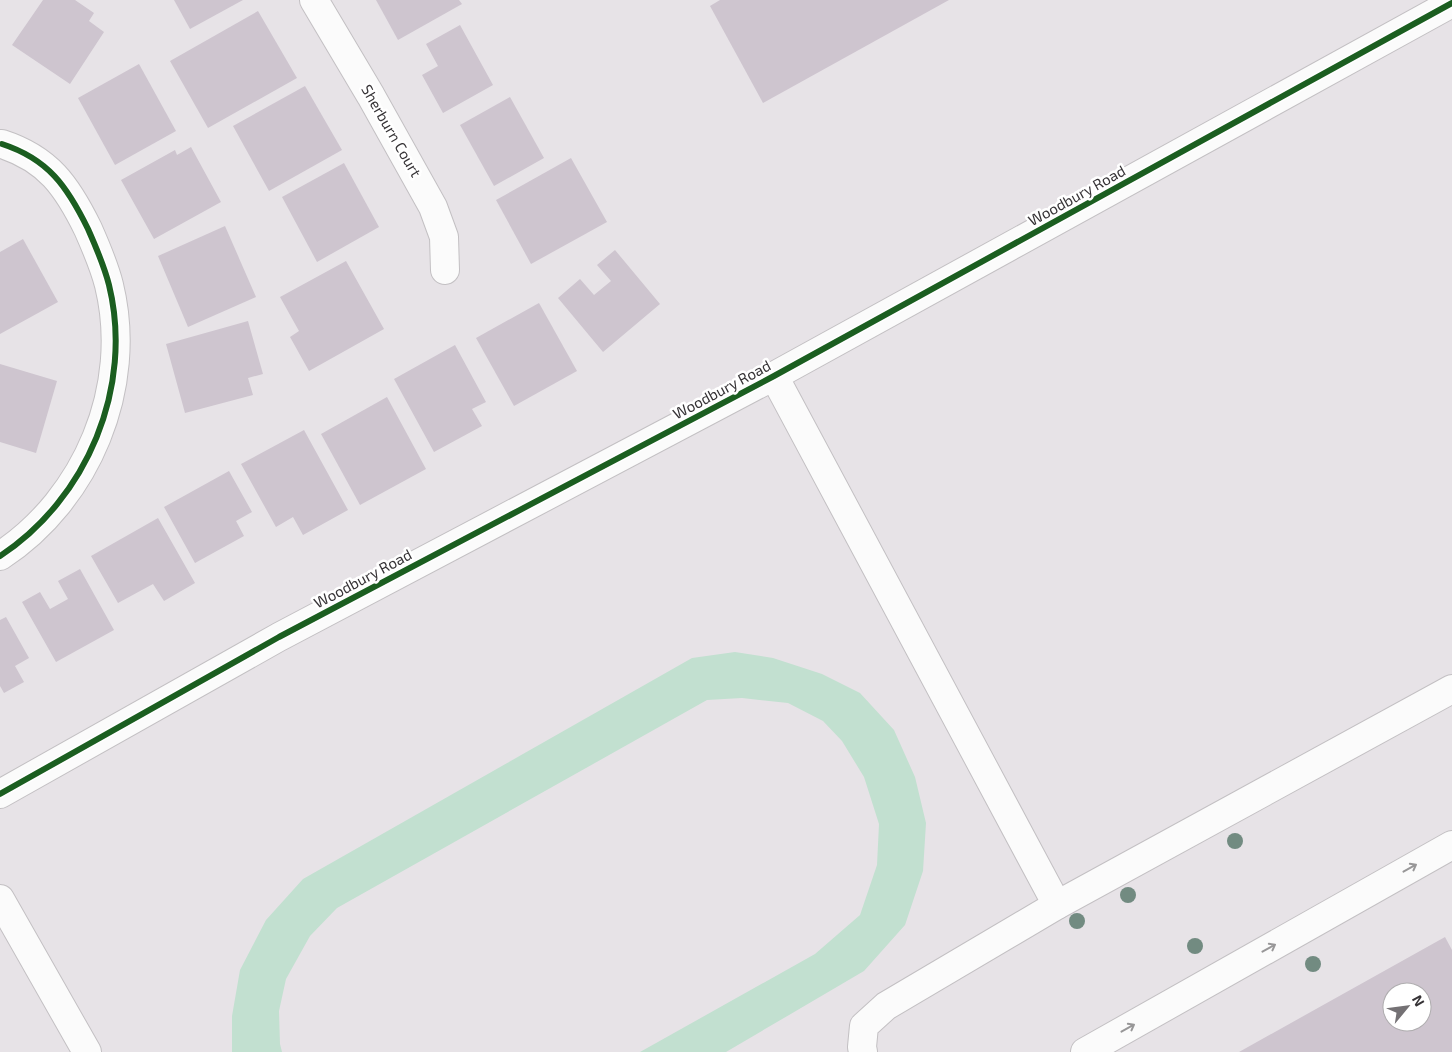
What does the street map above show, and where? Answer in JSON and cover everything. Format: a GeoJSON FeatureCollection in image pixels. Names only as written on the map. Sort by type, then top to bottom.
{"type":"FeatureCollection","features":[{"type":"Feature","properties":{"kind":"street","name":"Sherburn Court"},"geometry":{"type":"LineString","coordinates":[[314,0],[375,103],[433,207],[444,237],[445,270]]}},
{"type":"Feature","properties":{"kind":"street","name":"Woodbury Road"},"geometry":{"type":"LineString","coordinates":[[0,794],[280,637],[774,376],[1452,3]]}},
{"type":"Feature","properties":{"kind":"street"},"geometry":{"type":"LineString","coordinates":[[0,556],[25,537],[46,517],[71,488],[84,465],[94,443],[111,390],[116,337],[109,287],[103,264],[96,245],[75,205],[63,185],[49,170],[34,158],[2,144]]}},
{"type":"Feature","properties":{"kind":"street"},"geometry":{"type":"LineString","coordinates":[[774,376],[1057,905]]}},
{"type":"Feature","properties":{"kind":"street"},"geometry":{"type":"LineString","coordinates":[[864,1052],[862,1047],[864,1026],[886,1006],[1057,905],[1452,689]]}},
{"type":"Feature","properties":{"kind":"street"},"geometry":{"type":"LineString","coordinates":[[1085,1052],[1452,845]]}},
{"type":"Feature","properties":{"kind":"street"},"geometry":{"type":"LineString","coordinates":[[0,899],[87,1052]]}},
{"type":"Feature","properties":{"kind":"green space"},"geometry":{"type":"Polygon","coordinates":[[[735,652],[773,658],[822,674],[860,693],[894,730],[915,777],[926,823],[923,871],[905,925],[864,971],[726,1052],[640,1052],[815,954],[860,915],[877,865],[879,824],[864,777],[842,741],[823,721],[788,703],[742,698],[707,700],[337,908],[310,936],[286,979],[279,1011],[282,1052],[232,1052],[232,1016],[240,970],[266,920],[303,879],[692,658],[735,652]]]}},
{"type":"Feature","properties":{"kind":"building"},"geometry":{"type":"Polygon","coordinates":[[[43,0],[75,0],[94,13],[89,21],[104,32],[70,84],[12,45],[43,0]]]}},
{"type":"Feature","properties":{"kind":"building"},"geometry":{"type":"Polygon","coordinates":[[[174,0],[243,0],[190,29],[174,0]]]}},
{"type":"Feature","properties":{"kind":"building"},"geometry":{"type":"Polygon","coordinates":[[[376,0],[459,0],[462,4],[398,40],[376,0]]]}},
{"type":"Feature","properties":{"kind":"building"},"geometry":{"type":"Polygon","coordinates":[[[720,0],[949,0],[763,103],[710,6],[720,0]]]}},
{"type":"Feature","properties":{"kind":"building"},"geometry":{"type":"Polygon","coordinates":[[[258,11],[297,78],[208,128],[170,61],[258,11]]]}},
{"type":"Feature","properties":{"kind":"building"},"geometry":{"type":"Polygon","coordinates":[[[460,25],[493,85],[443,113],[422,75],[438,66],[426,44],[460,25]]]}},
{"type":"Feature","properties":{"kind":"building"},"geometry":{"type":"Polygon","coordinates":[[[139,64],[176,131],[115,165],[78,98],[139,64]]]}},
{"type":"Feature","properties":{"kind":"building"},"geometry":{"type":"Polygon","coordinates":[[[305,86],[342,150],[269,191],[233,126],[305,86]]]}},
{"type":"Feature","properties":{"kind":"building"},"geometry":{"type":"Polygon","coordinates":[[[510,97],[544,158],[494,186],[460,125],[510,97]]]}},
{"type":"Feature","properties":{"kind":"building"},"geometry":{"type":"Polygon","coordinates":[[[191,147],[221,202],[154,239],[121,180],[175,150],[177,155],[191,147]]]}},
{"type":"Feature","properties":{"kind":"building"},"geometry":{"type":"Polygon","coordinates":[[[571,158],[607,222],[531,264],[496,200],[571,158]]]}},
{"type":"Feature","properties":{"kind":"building"},"geometry":{"type":"Polygon","coordinates":[[[344,163],[379,227],[317,262],[282,197],[344,163]]]}},
{"type":"Feature","properties":{"kind":"building"},"geometry":{"type":"Polygon","coordinates":[[[225,226],[256,297],[188,327],[158,256],[225,226]]]}},
{"type":"Feature","properties":{"kind":"building"},"geometry":{"type":"Polygon","coordinates":[[[23,239],[58,302],[0,334],[0,252],[23,239]]]}},
{"type":"Feature","properties":{"kind":"building"},"geometry":{"type":"Polygon","coordinates":[[[615,250],[660,304],[603,352],[558,298],[580,279],[594,295],[611,281],[597,265],[615,250]]]}},
{"type":"Feature","properties":{"kind":"building"},"geometry":{"type":"Polygon","coordinates":[[[346,261],[384,329],[309,371],[290,337],[299,331],[280,297],[346,261]]]}},
{"type":"Feature","properties":{"kind":"building"},"geometry":{"type":"Polygon","coordinates":[[[539,303],[577,371],[514,406],[476,338],[539,303]]]}},
{"type":"Feature","properties":{"kind":"building"},"geometry":{"type":"Polygon","coordinates":[[[248,321],[263,374],[248,378],[253,395],[185,413],[166,344],[248,321]]]}},
{"type":"Feature","properties":{"kind":"building"},"geometry":{"type":"Polygon","coordinates":[[[455,345],[486,402],[472,409],[482,426],[434,452],[394,379],[455,345]]]}},
{"type":"Feature","properties":{"kind":"building"},"geometry":{"type":"Polygon","coordinates":[[[0,364],[57,381],[36,453],[0,442],[0,364]]]}},
{"type":"Feature","properties":{"kind":"building"},"geometry":{"type":"Polygon","coordinates":[[[387,397],[426,469],[360,505],[321,434],[387,397]]]}},
{"type":"Feature","properties":{"kind":"building"},"geometry":{"type":"Polygon","coordinates":[[[304,430],[348,510],[303,535],[293,517],[276,527],[241,464],[304,430]]]}},
{"type":"Feature","properties":{"kind":"building"},"geometry":{"type":"Polygon","coordinates":[[[229,471],[252,512],[236,521],[244,536],[195,563],[164,507],[229,471]]]}},
{"type":"Feature","properties":{"kind":"building"},"geometry":{"type":"Polygon","coordinates":[[[158,518],[195,583],[164,601],[153,584],[118,603],[91,556],[158,518]]]}},
{"type":"Feature","properties":{"kind":"building"},"geometry":{"type":"Polygon","coordinates":[[[80,569],[114,630],[56,662],[22,602],[40,592],[50,609],[68,599],[58,581],[80,569]]]}},
{"type":"Feature","properties":{"kind":"building"},"geometry":{"type":"Polygon","coordinates":[[[6,617],[29,658],[15,666],[24,682],[4,693],[0,686],[0,620],[6,617]]]}},
{"type":"Feature","properties":{"kind":"building"},"geometry":{"type":"Polygon","coordinates":[[[1445,937],[1452,950],[1452,1052],[1239,1052],[1445,937]]]}},
{"type":"Feature","properties":{"kind":"cycle path"},"geometry":{"type":"LineString","coordinates":[[0,794],[279,637],[774,376],[1452,3]]}},
{"type":"Feature","properties":{"kind":"cycle path"},"geometry":{"type":"LineString","coordinates":[[0,556],[31,532],[57,504],[79,472],[96,437],[108,401],[115,362],[115,324],[109,285],[105,270],[88,229],[64,187],[44,166],[18,150],[2,144]]}}]}
